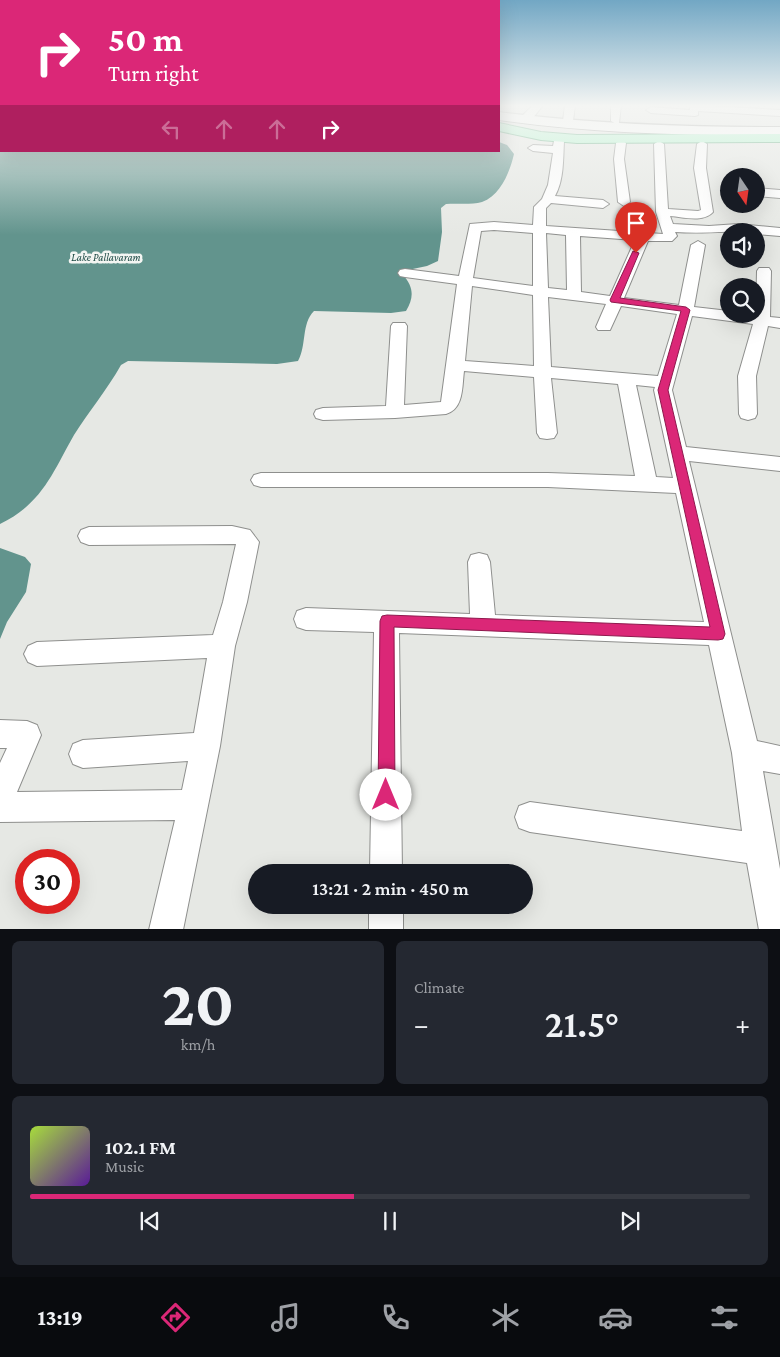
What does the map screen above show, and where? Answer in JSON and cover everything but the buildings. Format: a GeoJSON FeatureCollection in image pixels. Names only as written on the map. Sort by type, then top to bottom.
{"type":"FeatureCollection","features":[{"type":"Feature","properties":{"kind":"street"},"geometry":{"type":"LineString","coordinates":[[547,433],[542,372],[538,229],[540,207],[554,191],[559,148]]}},
{"type":"Feature","properties":{"kind":"street"},"geometry":{"type":"LineString","coordinates":[[621,148],[624,202]]}},
{"type":"Feature","properties":{"kind":"street"},"geometry":{"type":"LineString","coordinates":[[323,414],[395,412],[446,408],[450,404],[465,281],[475,227],[494,226],[642,237],[667,238],[670,236],[662,212],[659,148]]}},
{"type":"Feature","properties":{"kind":"street"},"geometry":{"type":"LineString","coordinates":[[662,212],[694,215],[707,212],[700,168],[703,148]]}},
{"type":"Feature","properties":{"kind":"street"},"geometry":{"type":"LineString","coordinates":[[765,193],[780,194]]}},
{"type":"Feature","properties":{"kind":"street"},"geometry":{"type":"LineString","coordinates":[[548,199],[603,209],[608,235]]}},
{"type":"Feature","properties":{"kind":"street"},"geometry":{"type":"LineString","coordinates":[[668,228],[709,230],[738,228],[780,232]]}},
{"type":"Feature","properties":{"kind":"street"},"geometry":{"type":"LineString","coordinates":[[573,232],[574,294]]}},
{"type":"Feature","properties":{"kind":"street"},"geometry":{"type":"LineString","coordinates":[[604,327],[642,237]]}},
{"type":"Feature","properties":{"kind":"street"},"geometry":{"type":"LineString","coordinates":[[698,245],[686,310],[663,390],[746,753],[760,849],[776,929]]}},
{"type":"Feature","properties":{"kind":"street"},"geometry":{"type":"LineString","coordinates":[[764,271],[764,278]]}},
{"type":"Feature","properties":{"kind":"street"},"geometry":{"type":"LineString","coordinates":[[405,273],[720,314]]}},
{"type":"Feature","properties":{"kind":"street"},"geometry":{"type":"LineString","coordinates":[[765,320],[780,323]]}},
{"type":"Feature","properties":{"kind":"street"},"geometry":{"type":"LineString","coordinates":[[748,414],[747,376],[761,323]]}},
{"type":"Feature","properties":{"kind":"street"},"geometry":{"type":"LineString","coordinates":[[395,412],[399,326]]}},
{"type":"Feature","properties":{"kind":"street"},"geometry":{"type":"LineString","coordinates":[[456,364],[666,382]]}},
{"type":"Feature","properties":{"kind":"street"},"geometry":{"type":"LineString","coordinates":[[626,379],[647,485]]}},
{"type":"Feature","properties":{"kind":"street"},"geometry":{"type":"LineString","coordinates":[[678,453],[780,464]]}},
{"type":"Feature","properties":{"kind":"street"},"geometry":{"type":"LineString","coordinates":[[261,480],[548,480],[685,486]]}},
{"type":"Feature","properties":{"kind":"street"},"geometry":{"type":"LineString","coordinates":[[89,536],[242,536],[248,542],[235,602],[222,646],[206,746],[166,929]]}},
{"type":"Feature","properties":{"kind":"street"},"geometry":{"type":"LineString","coordinates":[[479,562],[483,625]]}},
{"type":"Feature","properties":{"kind":"street"},"geometry":{"type":"LineString","coordinates":[[306,619],[718,634]]}},
{"type":"Feature","properties":{"kind":"street"},"geometry":{"type":"LineString","coordinates":[[386,864],[387,621]]}},
{"type":"Feature","properties":{"kind":"street"},"geometry":{"type":"LineString","coordinates":[[38,654],[222,646]]}},
{"type":"Feature","properties":{"kind":"street"},"geometry":{"type":"LineString","coordinates":[[0,734],[27,735],[0,797]]}},
{"type":"Feature","properties":{"kind":"street"},"geometry":{"type":"LineString","coordinates":[[83,754],[206,746]]}},
{"type":"Feature","properties":{"kind":"street"},"geometry":{"type":"LineString","coordinates":[[746,753],[780,760]]}},
{"type":"Feature","properties":{"kind":"street"},"geometry":{"type":"LineString","coordinates":[[0,807],[193,805]]}},
{"type":"Feature","properties":{"kind":"street"},"geometry":{"type":"LineString","coordinates":[[530,817],[760,849]]}},
{"type":"Feature","properties":{"kind":"street"},"geometry":{"type":"LineString","coordinates":[[386,914],[386,929]]}},
{"type":"Feature","properties":{"kind":"water","name":"Lake Pallavaram"},"geometry":{"type":"Polygon","coordinates":[[[500,148],[510,148],[514,154],[504,182],[489,199],[478,203],[446,204],[441,208],[442,232],[438,261],[427,266],[403,271],[403,275],[407,279],[412,293],[406,311],[391,313],[314,311],[307,322],[301,355],[298,361],[277,364],[128,361],[121,365],[74,435],[45,486],[26,507],[0,524],[0,152],[500,152],[500,148]]]}},
{"type":"Feature","properties":{"kind":"water"},"geometry":{"type":"Polygon","coordinates":[[[0,548],[25,557],[31,564],[26,592],[7,622],[0,639],[0,548]]]}},
{"type":"Feature","properties":{"kind":"route"},"geometry":{"type":"LineString","coordinates":[[386,795],[387,621],[718,634],[663,390],[686,310],[614,300],[636,253]]}}]}
